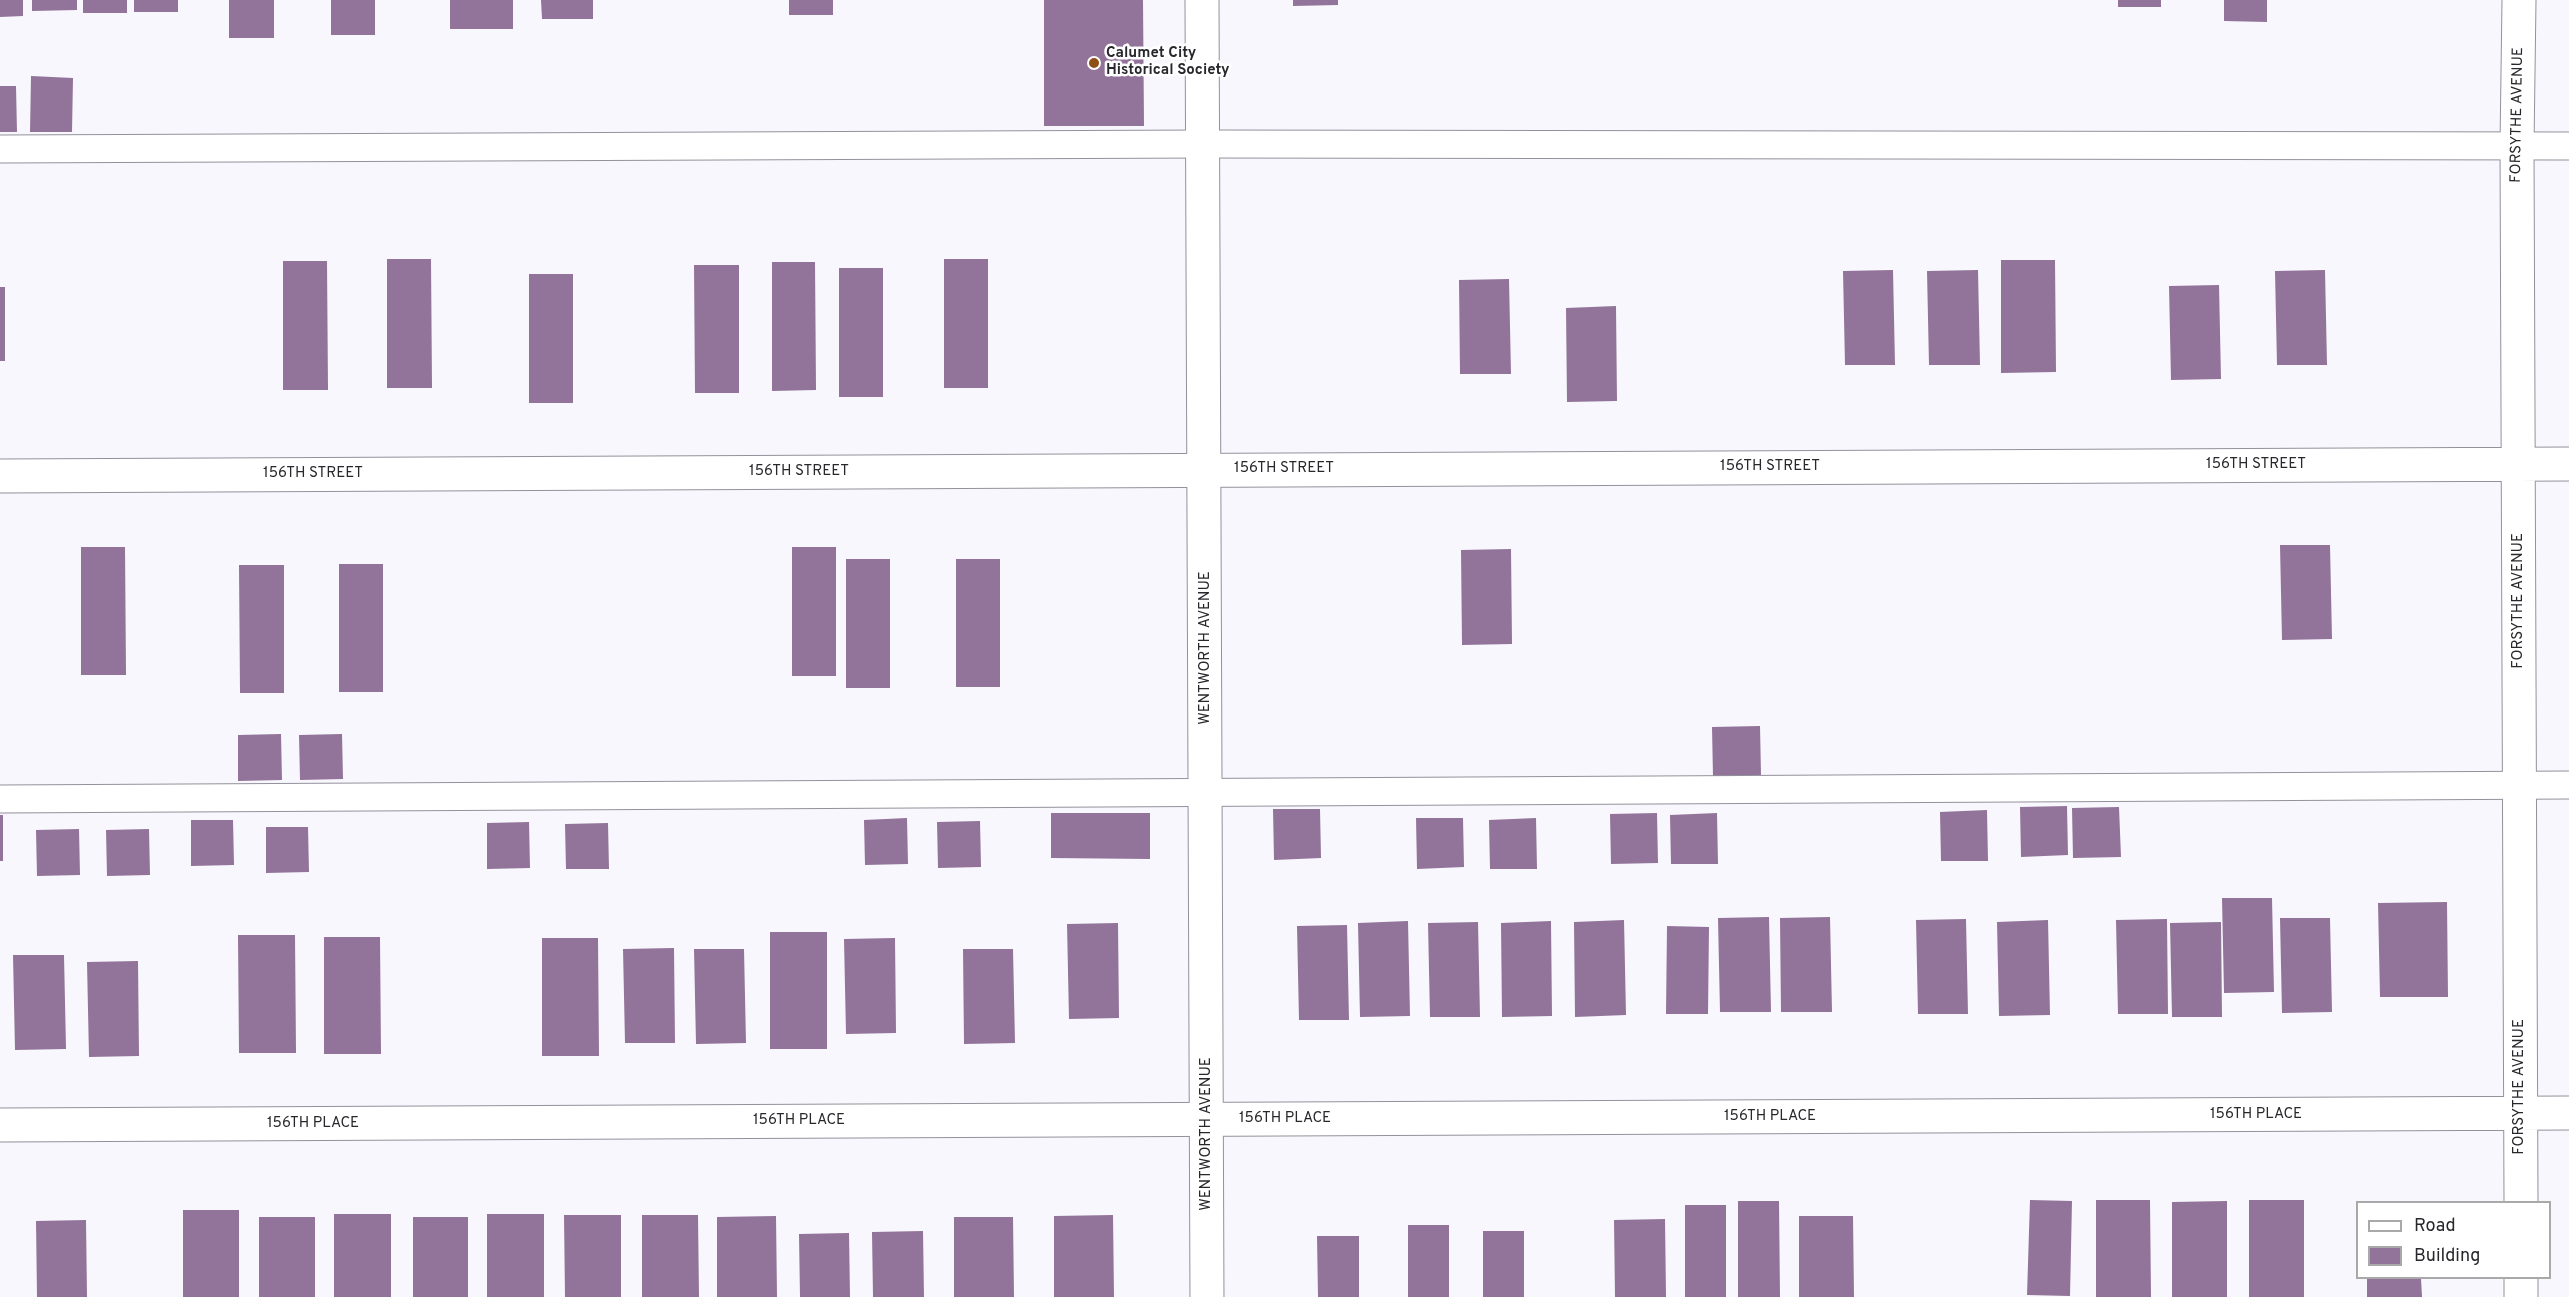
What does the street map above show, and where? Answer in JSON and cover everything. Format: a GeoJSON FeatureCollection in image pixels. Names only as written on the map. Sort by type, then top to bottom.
{"type":"FeatureCollection","features":[{"type":"Feature","properties":{"kind":"street","name":"WENTWORTH AVENUE"},"geometry":{"type":"LineString","coordinates":[[1202,0],[1207,1297]]}},
{"type":"Feature","properties":{"kind":"street","name":"FORSYTHE AVENUE"},"geometry":{"type":"LineString","coordinates":[[2519,0],[2517,146],[2521,1201]]}},
{"type":"Feature","properties":{"kind":"street","name":"156TH STREET"},"geometry":{"type":"LineString","coordinates":[[0,476],[2569,464]]}},
{"type":"Feature","properties":{"kind":"street","name":"156TH PLACE"},"geometry":{"type":"LineString","coordinates":[[0,1125],[2569,1113]]}},
{"type":"Feature","properties":{"kind":"street"},"geometry":{"type":"LineString","coordinates":[[2521,1279],[2521,1297]]}},
{"type":"Feature","properties":{"kind":"lane"},"geometry":{"type":"LineString","coordinates":[[0,150],[1203,144],[2569,146]]}},
{"type":"Feature","properties":{"kind":"lane"},"geometry":{"type":"LineString","coordinates":[[0,799],[2569,785]]}},
{"type":"Feature","properties":{"kind":"building"},"geometry":{"type":"Polygon","coordinates":[[[0,0],[23,0],[23,16],[0,17],[0,0]]]}},
{"type":"Feature","properties":{"kind":"building"},"geometry":{"type":"Polygon","coordinates":[[[32,0],[77,0],[77,10],[32,11],[32,0]]]}},
{"type":"Feature","properties":{"kind":"building"},"geometry":{"type":"Polygon","coordinates":[[[83,0],[127,0],[127,13],[83,13],[83,0]]]}},
{"type":"Feature","properties":{"kind":"building"},"geometry":{"type":"Polygon","coordinates":[[[134,0],[178,0],[178,12],[134,12],[134,0]]]}},
{"type":"Feature","properties":{"kind":"building"},"geometry":{"type":"Polygon","coordinates":[[[229,0],[274,0],[274,38],[229,38],[229,0]]]}},
{"type":"Feature","properties":{"kind":"building"},"geometry":{"type":"Polygon","coordinates":[[[331,0],[375,0],[375,35],[331,35],[331,0]]]}},
{"type":"Feature","properties":{"kind":"building"},"geometry":{"type":"Polygon","coordinates":[[[450,0],[513,0],[513,29],[450,29],[450,0]]]}},
{"type":"Feature","properties":{"kind":"building"},"geometry":{"type":"Polygon","coordinates":[[[541,0],[593,0],[593,19],[542,19],[541,0]]]}},
{"type":"Feature","properties":{"kind":"building"},"geometry":{"type":"Polygon","coordinates":[[[789,0],[833,0],[833,15],[789,15],[789,0]]]}},
{"type":"Feature","properties":{"kind":"building","name":"Calumet City Historical Society"},"geometry":{"type":"Polygon","coordinates":[[[1044,0],[1143,0],[1144,126],[1044,126],[1044,0]]]}},
{"type":"Feature","properties":{"kind":"building"},"geometry":{"type":"Polygon","coordinates":[[[1293,0],[1338,0],[1338,5],[1293,6],[1293,0]]]}},
{"type":"Feature","properties":{"kind":"building"},"geometry":{"type":"Polygon","coordinates":[[[2118,0],[2161,0],[2161,7],[2118,7],[2118,0]]]}},
{"type":"Feature","properties":{"kind":"building"},"geometry":{"type":"Polygon","coordinates":[[[2224,0],[2267,0],[2267,22],[2224,21],[2224,0]]]}},
{"type":"Feature","properties":{"kind":"building"},"geometry":{"type":"Polygon","coordinates":[[[31,76],[73,78],[72,132],[30,132],[31,76]]]}},
{"type":"Feature","properties":{"kind":"building"},"geometry":{"type":"Polygon","coordinates":[[[0,86],[16,86],[17,132],[0,132],[0,86]]]}},
{"type":"Feature","properties":{"kind":"building"},"geometry":{"type":"Polygon","coordinates":[[[387,259],[431,259],[432,388],[387,388],[387,259]]]}},
{"type":"Feature","properties":{"kind":"building"},"geometry":{"type":"Polygon","coordinates":[[[944,259],[988,259],[988,388],[944,388],[944,259]]]}},
{"type":"Feature","properties":{"kind":"building"},"geometry":{"type":"Polygon","coordinates":[[[2001,260],[2055,260],[2056,372],[2001,373],[2001,260]]]}},
{"type":"Feature","properties":{"kind":"building"},"geometry":{"type":"Polygon","coordinates":[[[283,261],[327,261],[328,390],[283,390],[283,261]]]}},
{"type":"Feature","properties":{"kind":"building"},"geometry":{"type":"Polygon","coordinates":[[[772,262],[815,262],[816,390],[772,391],[772,262]]]}},
{"type":"Feature","properties":{"kind":"building"},"geometry":{"type":"Polygon","coordinates":[[[694,265],[739,265],[739,393],[695,393],[694,265]]]}},
{"type":"Feature","properties":{"kind":"building"},"geometry":{"type":"Polygon","coordinates":[[[839,268],[883,268],[883,397],[839,397],[839,268]]]}},
{"type":"Feature","properties":{"kind":"building"},"geometry":{"type":"Polygon","coordinates":[[[1893,270],[1895,365],[1845,365],[1843,271],[1893,270]]]}},
{"type":"Feature","properties":{"kind":"building"},"geometry":{"type":"Polygon","coordinates":[[[1978,270],[1980,365],[1929,365],[1927,271],[1978,270]]]}},
{"type":"Feature","properties":{"kind":"building"},"geometry":{"type":"Polygon","coordinates":[[[2325,270],[2327,365],[2277,365],[2275,271],[2325,270]]]}},
{"type":"Feature","properties":{"kind":"building"},"geometry":{"type":"Polygon","coordinates":[[[529,274],[573,274],[573,403],[529,403],[529,274]]]}},
{"type":"Feature","properties":{"kind":"building"},"geometry":{"type":"Polygon","coordinates":[[[1509,279],[1511,374],[1460,374],[1459,280],[1509,279]]]}},
{"type":"Feature","properties":{"kind":"building"},"geometry":{"type":"Polygon","coordinates":[[[2219,285],[2221,379],[2171,380],[2169,286],[2219,285]]]}},
{"type":"Feature","properties":{"kind":"building"},"geometry":{"type":"Polygon","coordinates":[[[0,287],[5,287],[5,361],[0,361],[0,287]]]}},
{"type":"Feature","properties":{"kind":"building"},"geometry":{"type":"Polygon","coordinates":[[[1616,306],[1617,401],[1567,402],[1566,308],[1616,306]]]}},
{"type":"Feature","properties":{"kind":"building"},"geometry":{"type":"Polygon","coordinates":[[[2280,545],[2330,545],[2332,639],[2282,640],[2280,545]]]}},
{"type":"Feature","properties":{"kind":"building"},"geometry":{"type":"Polygon","coordinates":[[[81,547],[125,547],[126,675],[81,675],[81,547]]]}},
{"type":"Feature","properties":{"kind":"building"},"geometry":{"type":"Polygon","coordinates":[[[792,547],[836,547],[836,676],[792,676],[792,547]]]}},
{"type":"Feature","properties":{"kind":"building"},"geometry":{"type":"Polygon","coordinates":[[[1511,549],[1512,644],[1462,645],[1461,550],[1511,549]]]}},
{"type":"Feature","properties":{"kind":"building"},"geometry":{"type":"Polygon","coordinates":[[[846,559],[890,559],[890,688],[846,688],[846,559]]]}},
{"type":"Feature","properties":{"kind":"building"},"geometry":{"type":"Polygon","coordinates":[[[956,559],[1000,559],[1000,687],[956,687],[956,559]]]}},
{"type":"Feature","properties":{"kind":"building"},"geometry":{"type":"Polygon","coordinates":[[[339,564],[383,564],[383,692],[339,692],[339,564]]]}},
{"type":"Feature","properties":{"kind":"building"},"geometry":{"type":"Polygon","coordinates":[[[239,565],[284,565],[284,693],[240,693],[239,565]]]}},
{"type":"Feature","properties":{"kind":"building"},"geometry":{"type":"Polygon","coordinates":[[[1760,726],[1761,775],[1713,777],[1712,727],[1760,726]]]}},
{"type":"Feature","properties":{"kind":"building"},"geometry":{"type":"Polygon","coordinates":[[[281,734],[282,780],[238,781],[238,735],[281,734]]]}},
{"type":"Feature","properties":{"kind":"building"},"geometry":{"type":"Polygon","coordinates":[[[342,734],[343,779],[300,780],[299,735],[342,734]]]}},
{"type":"Feature","properties":{"kind":"building"},"geometry":{"type":"Polygon","coordinates":[[[2067,806],[2068,855],[2021,857],[2020,807],[2067,806]]]}},
{"type":"Feature","properties":{"kind":"building"},"geometry":{"type":"Polygon","coordinates":[[[2119,807],[2121,857],[2073,858],[2072,808],[2119,807]]]}},
{"type":"Feature","properties":{"kind":"building"},"geometry":{"type":"Polygon","coordinates":[[[1273,809],[1320,809],[1321,858],[1274,860],[1273,809]]]}},
{"type":"Feature","properties":{"kind":"building"},"geometry":{"type":"Polygon","coordinates":[[[1987,810],[1988,861],[1941,861],[1940,812],[1987,810]]]}},
{"type":"Feature","properties":{"kind":"building"},"geometry":{"type":"Polygon","coordinates":[[[1051,813],[1150,813],[1150,859],[1051,858],[1051,813]]]}},
{"type":"Feature","properties":{"kind":"building"},"geometry":{"type":"Polygon","coordinates":[[[1657,813],[1658,863],[1611,864],[1610,814],[1657,813]]]}},
{"type":"Feature","properties":{"kind":"building"},"geometry":{"type":"Polygon","coordinates":[[[1717,813],[1718,864],[1671,864],[1670,815],[1717,813]]]}},
{"type":"Feature","properties":{"kind":"building"},"geometry":{"type":"Polygon","coordinates":[[[0,815],[3,815],[3,861],[0,861],[0,815]]]}},
{"type":"Feature","properties":{"kind":"building"},"geometry":{"type":"Polygon","coordinates":[[[907,818],[908,864],[865,865],[864,820],[907,818]]]}},
{"type":"Feature","properties":{"kind":"building"},"geometry":{"type":"Polygon","coordinates":[[[1416,818],[1463,818],[1464,867],[1417,869],[1416,818]]]}},
{"type":"Feature","properties":{"kind":"building"},"geometry":{"type":"Polygon","coordinates":[[[1536,818],[1537,869],[1490,869],[1489,820],[1536,818]]]}},
{"type":"Feature","properties":{"kind":"building"},"geometry":{"type":"Polygon","coordinates":[[[191,820],[233,820],[234,865],[191,866],[191,820]]]}},
{"type":"Feature","properties":{"kind":"building"},"geometry":{"type":"Polygon","coordinates":[[[980,821],[981,867],[938,868],[937,822],[980,821]]]}},
{"type":"Feature","properties":{"kind":"building"},"geometry":{"type":"Polygon","coordinates":[[[529,822],[530,868],[487,869],[487,823],[529,822]]]}},
{"type":"Feature","properties":{"kind":"building"},"geometry":{"type":"Polygon","coordinates":[[[608,823],[609,869],[566,869],[565,824],[608,823]]]}},
{"type":"Feature","properties":{"kind":"building"},"geometry":{"type":"Polygon","coordinates":[[[266,827],[308,827],[309,872],[266,873],[266,827]]]}},
{"type":"Feature","properties":{"kind":"building"},"geometry":{"type":"Polygon","coordinates":[[[79,829],[80,875],[37,876],[36,830],[79,829]]]}},
{"type":"Feature","properties":{"kind":"building"},"geometry":{"type":"Polygon","coordinates":[[[149,829],[150,875],[107,876],[106,830],[149,829]]]}},
{"type":"Feature","properties":{"kind":"building"},"geometry":{"type":"Polygon","coordinates":[[[2222,898],[2272,898],[2274,992],[2224,993],[2222,898]]]}},
{"type":"Feature","properties":{"kind":"building"},"geometry":{"type":"Polygon","coordinates":[[[2447,902],[2448,997],[2380,997],[2378,903],[2447,902]]]}},
{"type":"Feature","properties":{"kind":"building"},"geometry":{"type":"Polygon","coordinates":[[[1769,917],[1771,1012],[1720,1012],[1718,918],[1769,917]]]}},
{"type":"Feature","properties":{"kind":"building"},"geometry":{"type":"Polygon","coordinates":[[[1830,917],[1832,1012],[1781,1012],[1780,918],[1830,917]]]}},
{"type":"Feature","properties":{"kind":"building"},"geometry":{"type":"Polygon","coordinates":[[[2280,918],[2330,918],[2332,1012],[2282,1013],[2280,918]]]}},
{"type":"Feature","properties":{"kind":"building"},"geometry":{"type":"Polygon","coordinates":[[[1966,919],[1968,1014],[1918,1014],[1916,920],[1966,919]]]}},
{"type":"Feature","properties":{"kind":"building"},"geometry":{"type":"Polygon","coordinates":[[[2167,919],[2168,1014],[2118,1014],[2116,920],[2167,919]]]}},
{"type":"Feature","properties":{"kind":"building"},"geometry":{"type":"Polygon","coordinates":[[[1624,920],[1626,1015],[1575,1017],[1574,922],[1624,920]]]}},
{"type":"Feature","properties":{"kind":"building"},"geometry":{"type":"Polygon","coordinates":[[[2048,920],[2050,1015],[1999,1016],[1997,922],[2048,920]]]}},
{"type":"Feature","properties":{"kind":"building"},"geometry":{"type":"Polygon","coordinates":[[[1408,921],[1410,1016],[1360,1017],[1358,923],[1408,921]]]}},
{"type":"Feature","properties":{"kind":"building"},"geometry":{"type":"Polygon","coordinates":[[[1551,921],[1552,1016],[1502,1017],[1501,923],[1551,921]]]}},
{"type":"Feature","properties":{"kind":"building"},"geometry":{"type":"Polygon","coordinates":[[[1478,922],[1480,1017],[1430,1017],[1428,923],[1478,922]]]}},
{"type":"Feature","properties":{"kind":"building"},"geometry":{"type":"Polygon","coordinates":[[[2221,922],[2222,1017],[2172,1017],[2170,923],[2221,922]]]}},
{"type":"Feature","properties":{"kind":"building"},"geometry":{"type":"Polygon","coordinates":[[[1118,923],[1119,1018],[1069,1019],[1067,924],[1118,923]]]}},
{"type":"Feature","properties":{"kind":"building"},"geometry":{"type":"Polygon","coordinates":[[[1347,925],[1349,1020],[1299,1020],[1297,926],[1347,925]]]}},
{"type":"Feature","properties":{"kind":"building"},"geometry":{"type":"Polygon","coordinates":[[[1667,926],[1709,927],[1708,1014],[1666,1014],[1667,926]]]}},
{"type":"Feature","properties":{"kind":"building"},"geometry":{"type":"Polygon","coordinates":[[[770,932],[827,932],[827,1049],[770,1049],[770,932]]]}},
{"type":"Feature","properties":{"kind":"building"},"geometry":{"type":"Polygon","coordinates":[[[238,935],[295,935],[296,1053],[239,1053],[238,935]]]}},
{"type":"Feature","properties":{"kind":"building"},"geometry":{"type":"Polygon","coordinates":[[[324,937],[380,937],[381,1054],[324,1054],[324,937]]]}},
{"type":"Feature","properties":{"kind":"building"},"geometry":{"type":"Polygon","coordinates":[[[542,938],[598,938],[599,1056],[542,1056],[542,938]]]}},
{"type":"Feature","properties":{"kind":"building"},"geometry":{"type":"Polygon","coordinates":[[[895,938],[896,1033],[846,1034],[844,939],[895,938]]]}},
{"type":"Feature","properties":{"kind":"building"},"geometry":{"type":"Polygon","coordinates":[[[674,948],[675,1043],[625,1043],[623,949],[674,948]]]}},
{"type":"Feature","properties":{"kind":"building"},"geometry":{"type":"Polygon","coordinates":[[[694,949],[744,949],[746,1043],[696,1044],[694,949]]]}},
{"type":"Feature","properties":{"kind":"building"},"geometry":{"type":"Polygon","coordinates":[[[963,949],[1013,949],[1015,1043],[964,1044],[963,949]]]}},
{"type":"Feature","properties":{"kind":"building"},"geometry":{"type":"Polygon","coordinates":[[[13,955],[64,955],[66,1049],[15,1050],[13,955]]]}},
{"type":"Feature","properties":{"kind":"building"},"geometry":{"type":"Polygon","coordinates":[[[138,961],[139,1056],[89,1057],[87,962],[138,961]]]}},
{"type":"Feature","properties":{"kind":"building"},"geometry":{"type":"Polygon","coordinates":[[[2030,1200],[2072,1201],[2070,1296],[2027,1295],[2030,1200]]]}},
{"type":"Feature","properties":{"kind":"building"},"geometry":{"type":"Polygon","coordinates":[[[2096,1200],[2150,1200],[2151,1297],[2096,1297],[2096,1200]]]}},
{"type":"Feature","properties":{"kind":"building"},"geometry":{"type":"Polygon","coordinates":[[[2249,1200],[2304,1200],[2304,1297],[2249,1297],[2249,1200]]]}},
{"type":"Feature","properties":{"kind":"building"},"geometry":{"type":"Polygon","coordinates":[[[1738,1201],[1779,1201],[1780,1297],[1738,1297],[1738,1201]]]}},
{"type":"Feature","properties":{"kind":"building"},"geometry":{"type":"Polygon","coordinates":[[[2227,1201],[2227,1297],[2172,1297],[2172,1202],[2227,1201]]]}},
{"type":"Feature","properties":{"kind":"building"},"geometry":{"type":"Polygon","coordinates":[[[1685,1205],[1726,1205],[1726,1297],[1685,1297],[1685,1205]]]}},
{"type":"Feature","properties":{"kind":"building"},"geometry":{"type":"Polygon","coordinates":[[[183,1210],[239,1210],[239,1297],[183,1297],[183,1210]]]}},
{"type":"Feature","properties":{"kind":"building"},"geometry":{"type":"Polygon","coordinates":[[[334,1214],[391,1214],[391,1297],[334,1297],[334,1214]]]}},
{"type":"Feature","properties":{"kind":"building"},"geometry":{"type":"Polygon","coordinates":[[[487,1214],[544,1214],[544,1297],[487,1297],[487,1214]]]}},
{"type":"Feature","properties":{"kind":"building"},"geometry":{"type":"Polygon","coordinates":[[[564,1215],[621,1215],[621,1297],[565,1297],[564,1215]]]}},
{"type":"Feature","properties":{"kind":"building"},"geometry":{"type":"Polygon","coordinates":[[[642,1215],[698,1215],[699,1297],[642,1297],[642,1215]]]}},
{"type":"Feature","properties":{"kind":"building"},"geometry":{"type":"Polygon","coordinates":[[[1113,1215],[1114,1297],[1054,1297],[1054,1216],[1113,1215]]]}},
{"type":"Feature","properties":{"kind":"building"},"geometry":{"type":"Polygon","coordinates":[[[776,1216],[777,1297],[717,1297],[717,1217],[776,1216]]]}},
{"type":"Feature","properties":{"kind":"building"},"geometry":{"type":"Polygon","coordinates":[[[1799,1216],[1853,1216],[1854,1297],[1799,1297],[1799,1216]]]}},
{"type":"Feature","properties":{"kind":"building"},"geometry":{"type":"Polygon","coordinates":[[[259,1217],[315,1217],[315,1297],[259,1297],[259,1217]]]}},
{"type":"Feature","properties":{"kind":"building"},"geometry":{"type":"Polygon","coordinates":[[[413,1217],[468,1217],[468,1297],[413,1297],[413,1217]]]}},
{"type":"Feature","properties":{"kind":"building"},"geometry":{"type":"Polygon","coordinates":[[[954,1217],[1013,1217],[1014,1297],[954,1297],[954,1217]]]}},
{"type":"Feature","properties":{"kind":"building"},"geometry":{"type":"Polygon","coordinates":[[[1665,1219],[1666,1297],[1615,1297],[1614,1220],[1665,1219]]]}},
{"type":"Feature","properties":{"kind":"building"},"geometry":{"type":"Polygon","coordinates":[[[86,1220],[87,1297],[37,1297],[36,1221],[86,1220]]]}},
{"type":"Feature","properties":{"kind":"building"},"geometry":{"type":"Polygon","coordinates":[[[1408,1225],[1449,1225],[1449,1297],[1408,1297],[1408,1225]]]}},
{"type":"Feature","properties":{"kind":"building"},"geometry":{"type":"Polygon","coordinates":[[[923,1231],[924,1297],[873,1297],[872,1232],[923,1231]]]}},
{"type":"Feature","properties":{"kind":"building"},"geometry":{"type":"Polygon","coordinates":[[[1483,1231],[1524,1231],[1524,1297],[1483,1297],[1483,1231]]]}},
{"type":"Feature","properties":{"kind":"building"},"geometry":{"type":"Polygon","coordinates":[[[849,1233],[850,1297],[800,1297],[799,1234],[849,1233]]]}},
{"type":"Feature","properties":{"kind":"building"},"geometry":{"type":"Polygon","coordinates":[[[1317,1236],[1359,1236],[1359,1297],[1318,1297],[1317,1236]]]}},
{"type":"Feature","properties":{"kind":"building"},"geometry":{"type":"Polygon","coordinates":[[[2367,1279],[2421,1279],[2422,1297],[2367,1297],[2367,1279]]]}},
{"type":"Feature","properties":{"kind":"place","name":"Calumet City Historical Society"},"geometry":{"type":"Point","coordinates":[1094,63]}}]}
